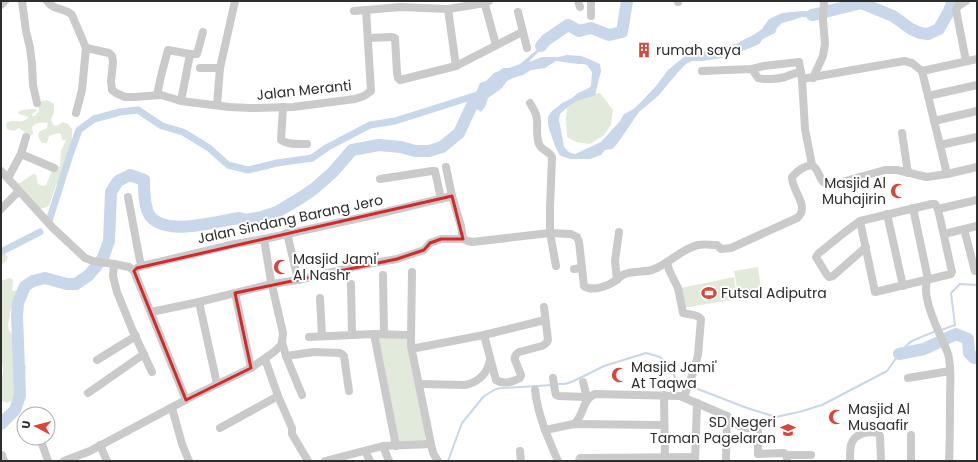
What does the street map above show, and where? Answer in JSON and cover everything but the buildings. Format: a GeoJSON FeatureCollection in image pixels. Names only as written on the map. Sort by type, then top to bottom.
{"type":"FeatureCollection","features":[{"type":"Feature","properties":{"kind":"street"},"geometry":{"type":"LineString","coordinates":[[1,6],[6,1]]}},
{"type":"Feature","properties":{"kind":"street"},"geometry":{"type":"LineString","coordinates":[[22,1],[30,48],[33,85],[37,104]]}},
{"type":"Feature","properties":{"kind":"street"},"geometry":{"type":"LineString","coordinates":[[47,1],[52,6],[69,12],[86,48],[82,90],[76,113]]}},
{"type":"Feature","properties":{"kind":"street"},"geometry":{"type":"LineString","coordinates":[[217,106],[220,68],[235,1]]}},
{"type":"Feature","properties":{"kind":"street"},"geometry":{"type":"LineString","coordinates":[[591,1],[591,16]]}},
{"type":"Feature","properties":{"kind":"street"},"geometry":{"type":"LineString","coordinates":[[813,78],[824,56],[824,1]]}},
{"type":"Feature","properties":{"kind":"street"},"geometry":{"type":"LineString","coordinates":[[966,1],[958,6],[956,10],[966,61]]}},
{"type":"Feature","properties":{"kind":"street"},"geometry":{"type":"LineString","coordinates":[[354,10],[366,10],[399,4],[448,9],[486,2],[496,45]]}},
{"type":"Feature","properties":{"kind":"street"},"geometry":{"type":"LineString","coordinates":[[448,9],[456,66]]}},
{"type":"Feature","properties":{"kind":"street","name":"Jalan Meranti"},"geometry":{"type":"LineString","coordinates":[[86,48],[110,53],[113,62],[111,79],[113,92],[125,97],[157,95],[181,101],[217,106],[251,108],[283,107],[355,99],[364,96],[371,91],[366,10]]}},
{"type":"Feature","properties":{"kind":"street"},"geometry":{"type":"LineString","coordinates":[[518,12],[527,48]]}},
{"type":"Feature","properties":{"kind":"street"},"geometry":{"type":"LineString","coordinates":[[157,95],[168,50],[197,54],[203,32]]}},
{"type":"Feature","properties":{"kind":"street"},"geometry":{"type":"LineString","coordinates":[[368,38],[395,38],[397,73],[400,80],[456,66],[522,32]]}},
{"type":"Feature","properties":{"kind":"street"},"geometry":{"type":"LineString","coordinates":[[181,101],[190,54]]}},
{"type":"Feature","properties":{"kind":"street"},"geometry":{"type":"LineString","coordinates":[[922,70],[977,59]]}},
{"type":"Feature","properties":{"kind":"street"},"geometry":{"type":"LineString","coordinates":[[752,69],[758,78],[762,79],[782,78],[798,72],[801,76],[813,78],[904,61],[912,62],[922,70],[947,174]]}},
{"type":"Feature","properties":{"kind":"street"},"geometry":{"type":"LineString","coordinates":[[702,71],[752,69],[799,62],[805,129],[812,165],[816,168],[823,182],[829,184],[885,170],[897,170],[927,177],[977,167]]}},
{"type":"Feature","properties":{"kind":"street"},"geometry":{"type":"LineString","coordinates":[[200,68],[220,68]]}},
{"type":"Feature","properties":{"kind":"street"},"geometry":{"type":"LineString","coordinates":[[928,96],[977,85]]}},
{"type":"Feature","properties":{"kind":"street"},"geometry":{"type":"LineString","coordinates":[[530,103],[536,114],[539,145],[550,153],[552,158],[550,233],[556,266]]}},
{"type":"Feature","properties":{"kind":"street"},"geometry":{"type":"LineString","coordinates":[[283,107],[281,140],[288,143],[307,144]]}},
{"type":"Feature","properties":{"kind":"street"},"geometry":{"type":"LineString","coordinates":[[934,121],[977,110]]}},
{"type":"Feature","properties":{"kind":"street"},"geometry":{"type":"LineString","coordinates":[[902,133],[908,173]]}},
{"type":"Feature","properties":{"kind":"street"},"geometry":{"type":"LineString","coordinates":[[8,178],[21,154],[26,137]]}},
{"type":"Feature","properties":{"kind":"street"},"geometry":{"type":"LineString","coordinates":[[940,145],[977,137]]}},
{"type":"Feature","properties":{"kind":"street"},"geometry":{"type":"LineString","coordinates":[[21,154],[54,168]]}},
{"type":"Feature","properties":{"kind":"street"},"geometry":{"type":"LineString","coordinates":[[151,312],[272,284],[298,280],[362,264],[397,259],[424,250],[430,243],[441,239],[463,239],[472,242],[550,233],[571,234],[577,237],[579,242],[578,268],[583,284],[587,288],[591,289],[600,288],[617,280],[620,276],[653,270],[685,250],[698,245],[717,245],[721,249],[731,248],[797,218],[801,214],[802,209],[792,177],[806,166],[812,165]]}},
{"type":"Feature","properties":{"kind":"street"},"geometry":{"type":"LineString","coordinates":[[446,167],[463,239]]}},
{"type":"Feature","properties":{"kind":"street"},"geometry":{"type":"LineString","coordinates":[[380,179],[432,170],[435,172],[442,199]]}},
{"type":"Feature","properties":{"kind":"street"},"geometry":{"type":"LineString","coordinates":[[1,171],[52,227],[85,258],[93,261],[129,267],[134,271],[186,400]]}},
{"type":"Feature","properties":{"kind":"street"},"geometry":{"type":"LineString","coordinates":[[1,209],[19,191]]}},
{"type":"Feature","properties":{"kind":"street","name":"Jalan Sindang Barang Jero"},"geometry":{"type":"LineString","coordinates":[[134,271],[142,266],[235,244],[264,239],[452,196]]}},
{"type":"Feature","properties":{"kind":"street"},"geometry":{"type":"LineString","coordinates":[[128,197],[142,266]]}},
{"type":"Feature","properties":{"kind":"street"},"geometry":{"type":"LineString","coordinates":[[938,209],[977,200]]}},
{"type":"Feature","properties":{"kind":"street"},"geometry":{"type":"LineString","coordinates":[[860,221],[866,247],[875,292],[951,274],[952,272],[938,209],[935,204],[860,221],[818,253],[816,257],[829,277],[833,276],[866,247]]}},
{"type":"Feature","properties":{"kind":"street"},"geometry":{"type":"LineString","coordinates":[[913,208],[928,279],[926,283],[926,291],[936,328],[948,356],[950,370],[949,461]]}},
{"type":"Feature","properties":{"kind":"street"},"geometry":{"type":"LineString","coordinates":[[887,214],[902,286]]}},
{"type":"Feature","properties":{"kind":"street"},"geometry":{"type":"LineString","coordinates":[[944,234],[977,226]]}},
{"type":"Feature","properties":{"kind":"street"},"geometry":{"type":"LineString","coordinates":[[964,229],[975,271]]}},
{"type":"Feature","properties":{"kind":"street"},"geometry":{"type":"LineString","coordinates":[[617,280],[614,261],[619,232]]}},
{"type":"Feature","properties":{"kind":"street"},"geometry":{"type":"LineString","coordinates":[[287,233],[298,280]]}},
{"type":"Feature","properties":{"kind":"street"},"geometry":{"type":"LineString","coordinates":[[264,239],[283,333],[282,342],[286,356],[302,395]]}},
{"type":"Feature","properties":{"kind":"street"},"geometry":{"type":"LineString","coordinates":[[667,262],[669,270],[678,288],[683,313],[694,315],[700,317],[701,319],[698,355],[684,397]]}},
{"type":"Feature","properties":{"kind":"street"},"geometry":{"type":"LineString","coordinates":[[111,263],[117,292],[152,372]]}},
{"type":"Feature","properties":{"kind":"street"},"geometry":{"type":"LineString","coordinates":[[412,272],[411,346],[433,453],[438,461]]}},
{"type":"Feature","properties":{"kind":"street"},"geometry":{"type":"LineString","coordinates":[[383,274],[384,334]]}},
{"type":"Feature","properties":{"kind":"street"},"geometry":{"type":"LineString","coordinates":[[350,284],[352,335]]}},
{"type":"Feature","properties":{"kind":"street"},"geometry":{"type":"LineString","coordinates":[[235,293],[251,368]]}},
{"type":"Feature","properties":{"kind":"street"},"geometry":{"type":"LineString","coordinates":[[320,298],[322,336]]}},
{"type":"Feature","properties":{"kind":"street"},"geometry":{"type":"LineString","coordinates":[[199,302],[217,384]]}},
{"type":"Feature","properties":{"kind":"street"},"geometry":{"type":"LineString","coordinates":[[484,335],[495,378],[504,383],[520,378],[521,375],[515,360],[516,354],[546,344],[548,340],[544,307]]}},
{"type":"Feature","properties":{"kind":"street"},"geometry":{"type":"LineString","coordinates":[[411,346],[417,348],[484,335],[545,320]]}},
{"type":"Feature","properties":{"kind":"street"},"geometry":{"type":"LineString","coordinates":[[374,334],[396,446]]}},
{"type":"Feature","properties":{"kind":"street"},"geometry":{"type":"LineString","coordinates":[[310,337],[384,334],[408,335],[411,337]]}},
{"type":"Feature","properties":{"kind":"street"},"geometry":{"type":"LineString","coordinates":[[97,360],[136,336]]}},
{"type":"Feature","properties":{"kind":"street"},"geometry":{"type":"LineString","coordinates":[[64,461],[100,445],[251,368],[274,352],[282,342]]}},
{"type":"Feature","properties":{"kind":"street"},"geometry":{"type":"LineString","coordinates":[[286,356],[314,352],[342,354],[344,356],[349,391]]}},
{"type":"Feature","properties":{"kind":"street"},"geometry":{"type":"LineString","coordinates":[[88,393],[144,354]]}},
{"type":"Feature","properties":{"kind":"street"},"geometry":{"type":"LineString","coordinates":[[265,359],[278,396],[292,428],[292,434],[308,461]]}},
{"type":"Feature","properties":{"kind":"street"},"geometry":{"type":"LineString","coordinates":[[418,384],[469,384],[477,380],[485,373],[490,359]]}},
{"type":"Feature","properties":{"kind":"street"},"geometry":{"type":"LineString","coordinates":[[908,378],[950,370]]}},
{"type":"Feature","properties":{"kind":"street"},"geometry":{"type":"LineString","coordinates":[[574,424],[580,417],[586,398],[583,382]]}},
{"type":"Feature","properties":{"kind":"street"},"geometry":{"type":"LineString","coordinates":[[554,384],[556,394],[559,396],[586,398],[595,394],[664,395],[684,397],[727,416],[739,426],[756,428],[758,431],[758,457],[782,453],[784,453],[787,458],[811,455]]}},
{"type":"Feature","properties":{"kind":"street"},"geometry":{"type":"LineString","coordinates":[[535,390],[545,430],[558,461]]}},
{"type":"Feature","properties":{"kind":"street"},"geometry":{"type":"LineString","coordinates":[[664,395],[665,459]]}},
{"type":"Feature","properties":{"kind":"street"},"geometry":{"type":"LineString","coordinates":[[220,428],[278,396]]}},
{"type":"Feature","properties":{"kind":"street"},"geometry":{"type":"LineString","coordinates":[[579,461],[580,458],[695,459],[697,403]]}},
{"type":"Feature","properties":{"kind":"street"},"geometry":{"type":"LineString","coordinates":[[172,408],[182,444],[189,461]]}},
{"type":"Feature","properties":{"kind":"street"},"geometry":{"type":"LineString","coordinates":[[726,461],[727,416]]}},
{"type":"Feature","properties":{"kind":"street"},"geometry":{"type":"LineString","coordinates":[[545,430],[574,424],[664,425]]}},
{"type":"Feature","properties":{"kind":"street"},"geometry":{"type":"LineString","coordinates":[[850,461],[854,438],[864,433],[878,433],[880,435],[881,461]]}},
{"type":"Feature","properties":{"kind":"street"},"geometry":{"type":"LineString","coordinates":[[911,435],[911,461]]}},
{"type":"Feature","properties":{"kind":"street"},"geometry":{"type":"LineString","coordinates":[[325,461],[383,446],[431,444]]}},
{"type":"Feature","properties":{"kind":"street"},"geometry":{"type":"LineString","coordinates":[[100,445],[107,461]]}},
{"type":"Feature","properties":{"kind":"street"},"geometry":{"type":"LineString","coordinates":[[43,446],[48,461]]}},
{"type":"Feature","properties":{"kind":"street"},"geometry":{"type":"LineString","coordinates":[[383,446],[389,461]]}},
{"type":"Feature","properties":{"kind":"street"},"geometry":{"type":"LineString","coordinates":[[365,451],[370,461]]}},
{"type":"Feature","properties":{"kind":"street"},"geometry":{"type":"LineString","coordinates":[[520,451],[521,461]]}},
{"type":"Feature","properties":{"kind":"highlighted area"},"geometry":{"type":"Polygon","coordinates":[[[452,196],[463,239],[441,239],[430,243],[424,250],[397,259],[235,293],[251,368],[186,400],[134,271],[137,268],[452,196]]]}},
{"type":"Feature","properties":{"kind":"green space"},"geometry":{"type":"Polygon","coordinates":[[[600,93],[613,110],[611,125],[603,136],[590,144],[576,142],[567,137],[567,108],[581,96],[600,93]]]}},
{"type":"Feature","properties":{"kind":"green space"},"geometry":{"type":"Polygon","coordinates":[[[47,100],[54,104],[54,112],[51,120],[53,125],[56,126],[63,122],[68,124],[72,129],[72,156],[60,182],[56,185],[49,206],[39,209],[30,204],[23,189],[11,182],[12,179],[13,178],[17,183],[20,183],[33,174],[36,175],[38,184],[43,186],[46,185],[52,171],[60,166],[61,151],[66,140],[62,140],[61,134],[59,133],[49,136],[47,143],[42,143],[38,134],[46,129],[48,123],[44,122],[35,124],[32,127],[33,134],[29,137],[19,128],[14,131],[7,129],[6,123],[12,121],[24,121],[29,117],[19,114],[18,112],[26,110],[38,110],[32,114],[32,116],[35,116],[39,111],[38,102],[47,100]]]}},
{"type":"Feature","properties":{"kind":"green space"},"geometry":{"type":"Polygon","coordinates":[[[1,253],[4,253],[8,257],[1,265],[1,253]]]}},
{"type":"Feature","properties":{"kind":"green space"},"geometry":{"type":"Polygon","coordinates":[[[758,267],[762,296],[739,300],[734,271],[758,267]]]}},
{"type":"Feature","properties":{"kind":"green space","name":"Futsal Adiputra"},"geometry":{"type":"Polygon","coordinates":[[[734,277],[737,299],[683,308],[681,288],[734,277]]]}},
{"type":"Feature","properties":{"kind":"green space"},"geometry":{"type":"Polygon","coordinates":[[[9,278],[13,281],[12,291],[18,290],[20,295],[11,308],[8,327],[16,341],[17,355],[26,366],[25,377],[12,401],[3,402],[1,400],[1,379],[3,374],[3,366],[1,361],[1,280],[9,278]]]}},
{"type":"Feature","properties":{"kind":"green space"},"geometry":{"type":"Polygon","coordinates":[[[376,331],[407,334],[419,384],[426,442],[397,444],[376,331]]]}},
{"type":"Feature","properties":{"kind":"water"},"geometry":{"type":"Polygon","coordinates":[[[802,11],[819,12],[819,18],[802,17],[782,23],[777,28],[775,33],[763,39],[759,44],[750,48],[722,58],[692,61],[686,64],[658,96],[639,112],[612,149],[605,150],[601,155],[590,159],[571,159],[561,156],[555,146],[548,123],[548,117],[551,112],[562,103],[591,86],[592,72],[587,65],[556,61],[545,68],[531,70],[523,75],[507,81],[501,89],[488,98],[485,107],[481,112],[466,101],[468,96],[477,91],[480,83],[486,81],[494,73],[503,68],[509,68],[520,64],[539,48],[543,40],[557,32],[557,35],[529,62],[542,57],[559,57],[567,55],[581,56],[600,64],[601,71],[595,95],[577,101],[560,114],[559,120],[564,147],[570,153],[575,154],[601,142],[620,121],[624,114],[632,110],[640,103],[656,86],[668,70],[690,52],[702,52],[736,44],[762,29],[769,19],[782,13],[802,11]]]}},
{"type":"Feature","properties":{"kind":"waterway"},"geometry":{"type":"LineString","coordinates":[[541,46],[546,40],[568,25],[579,31],[591,28],[609,35],[622,32],[627,1]]}},
{"type":"Feature","properties":{"kind":"waterway"},"geometry":{"type":"LineString","coordinates":[[812,15],[861,3],[893,16],[911,29],[920,33],[928,34],[939,29],[953,1]]}},
{"type":"Feature","properties":{"kind":"waterway"},"geometry":{"type":"LineString","coordinates":[[1,424],[15,410],[20,396],[17,316],[18,303],[25,286],[33,281],[45,278],[67,284],[76,284],[89,275],[103,258],[109,241],[111,192],[118,181],[130,175],[144,180],[145,198],[150,216],[158,222],[168,226],[193,226],[239,218],[246,220],[262,217],[277,212],[315,188],[333,172],[352,150],[379,145],[401,147],[415,151],[429,151],[442,147],[459,133],[473,103],[483,93]]}},
{"type":"Feature","properties":{"kind":"waterway"},"geometry":{"type":"LineString","coordinates":[[49,221],[79,130],[94,119],[120,112],[138,110],[162,126],[183,132],[209,148],[228,165],[248,170],[277,163],[312,158],[328,147],[370,125],[395,121],[474,96]]}},
{"type":"Feature","properties":{"kind":"waterway"},"geometry":{"type":"LineString","coordinates":[[1,252],[40,232]]}},
{"type":"Feature","properties":{"kind":"waterway"},"geometry":{"type":"LineString","coordinates":[[941,330],[955,325],[951,293],[960,284],[977,285]]}},
{"type":"Feature","properties":{"kind":"waterway"},"geometry":{"type":"LineString","coordinates":[[690,386],[747,408],[776,417],[799,412],[822,405],[887,371],[910,342],[936,331]]}},
{"type":"Feature","properties":{"kind":"waterway"},"geometry":{"type":"LineString","coordinates":[[899,354],[924,349],[956,334],[968,339],[969,353],[974,358],[977,358]]}},
{"type":"Feature","properties":{"kind":"waterway"},"geometry":{"type":"LineString","coordinates":[[557,384],[565,384],[574,381],[604,366],[646,353],[660,357],[672,369],[676,381],[686,385]]}},
{"type":"Feature","properties":{"kind":"waterway"},"geometry":{"type":"LineString","coordinates":[[448,461],[462,423],[484,396],[496,389],[502,388],[553,385]]}},
{"type":"Feature","properties":{"kind":"place","name":"rumah saya"},"geometry":{"type":"Point","coordinates":[644,50]}},
{"type":"Feature","properties":{"kind":"place","name":"Masjid Al Muhajirin"},"geometry":{"type":"Point","coordinates":[898,191]}},
{"type":"Feature","properties":{"kind":"place","name":"Masjid Jami' Al Nashr"},"geometry":{"type":"Point","coordinates":[281,267]}},
{"type":"Feature","properties":{"kind":"place","name":"Futsal Adiputra"},"geometry":{"type":"Point","coordinates":[709,293]}},
{"type":"Feature","properties":{"kind":"place","name":"Masjid Jami' At Taqwa"},"geometry":{"type":"Point","coordinates":[619,375]}},
{"type":"Feature","properties":{"kind":"place","name":"Masjid Al Musaafir"},"geometry":{"type":"Point","coordinates":[836,417]}},
{"type":"Feature","properties":{"kind":"place","name":"SD Negeri Taman Pagelaran"},"geometry":{"type":"Point","coordinates":[788,430]}}]}
